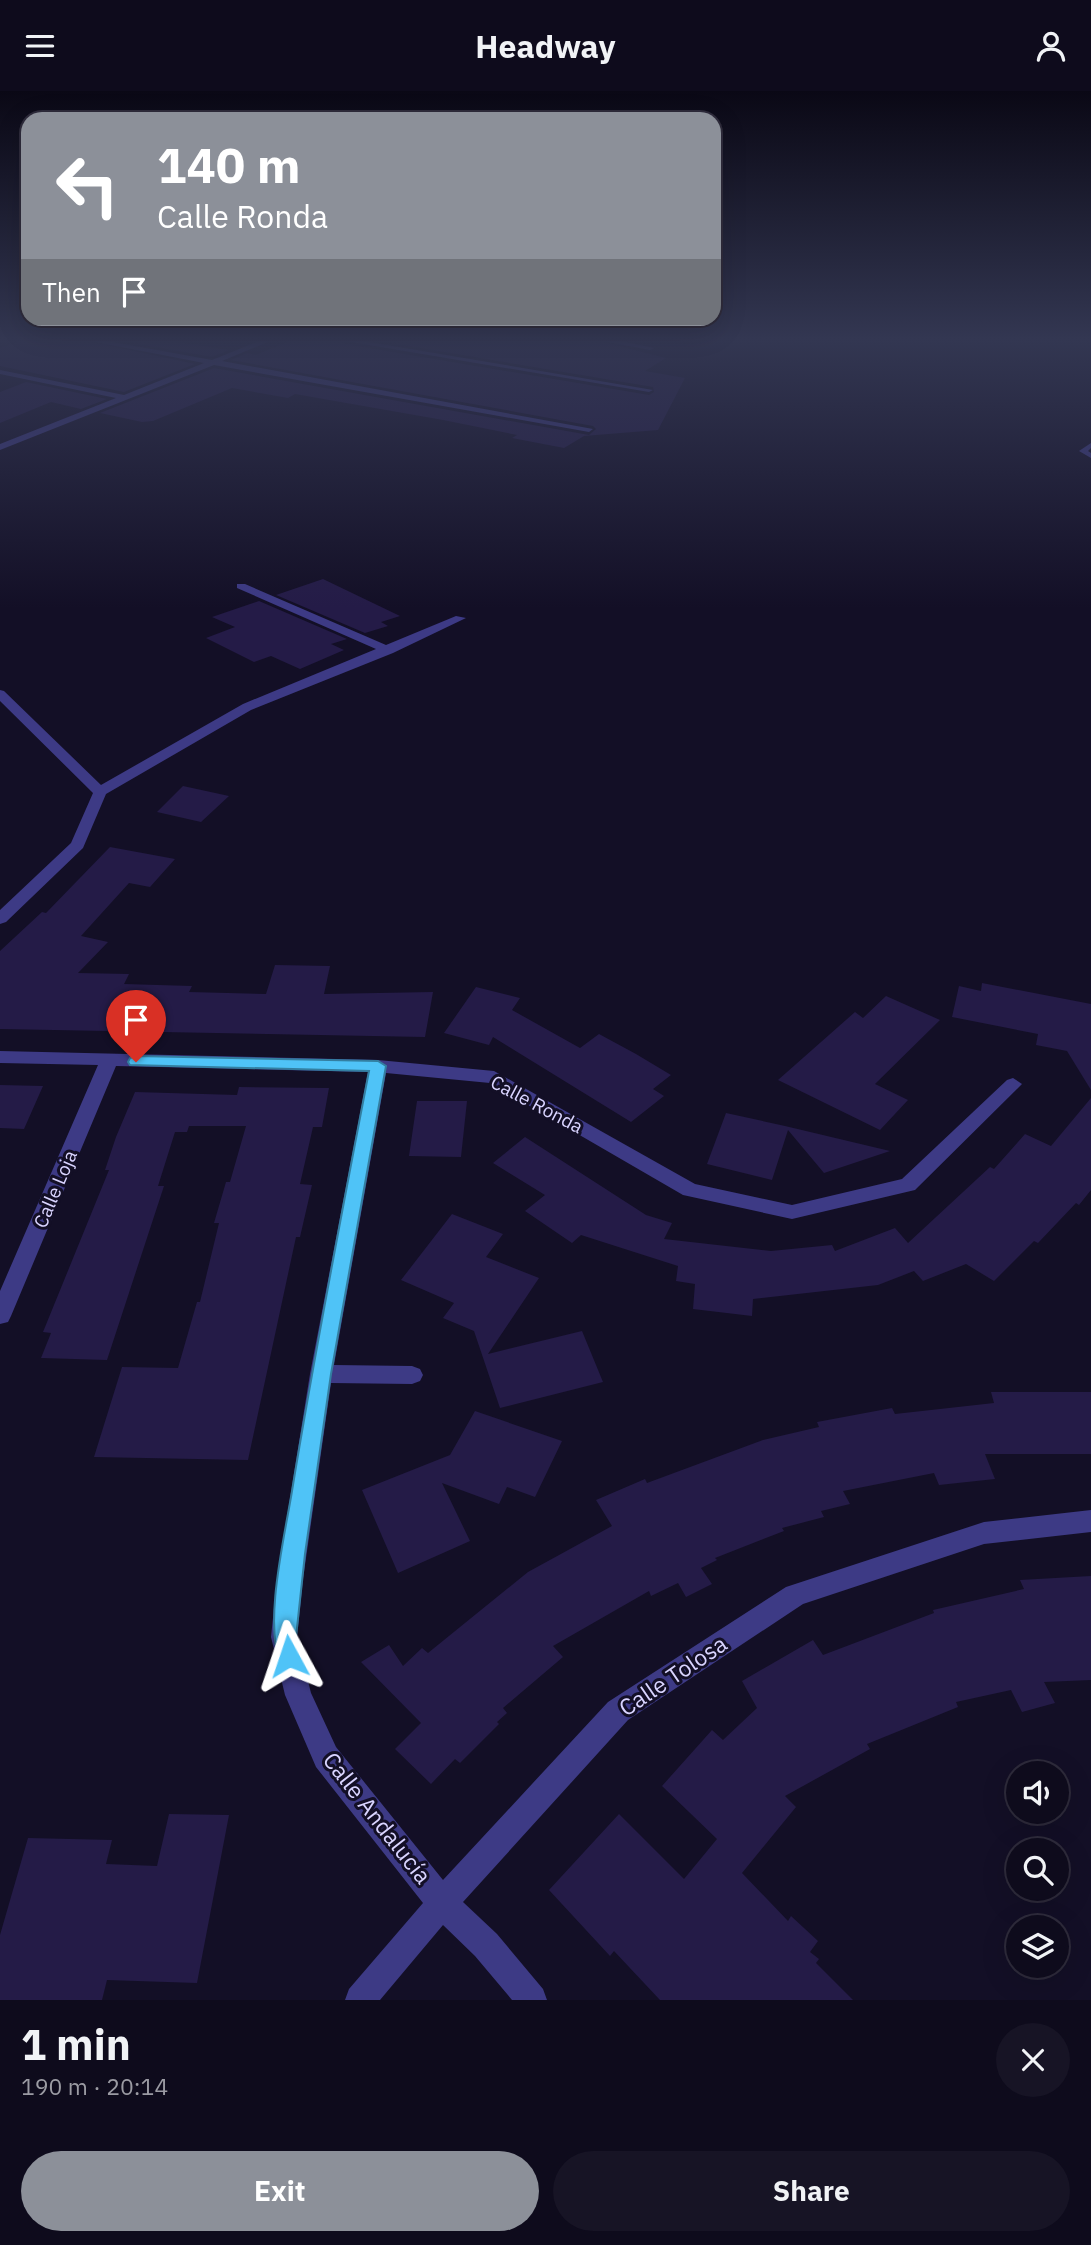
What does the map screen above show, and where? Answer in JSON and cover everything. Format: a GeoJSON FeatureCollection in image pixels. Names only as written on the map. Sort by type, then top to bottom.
{"type":"FeatureCollection","features":[{"type":"Feature","properties":{"kind":"street"},"geometry":{"type":"LineString","coordinates":[[0,438],[20,430]]}},
{"type":"Feature","properties":{"kind":"street"},"geometry":{"type":"LineString","coordinates":[[0,447],[42,430]]}},
{"type":"Feature","properties":{"kind":"street"},"geometry":{"type":"LineString","coordinates":[[241,586],[389,650]]}},
{"type":"Feature","properties":{"kind":"street"},"geometry":{"type":"LineString","coordinates":[[0,919],[78,845],[100,792],[247,708],[460,618]]}},
{"type":"Feature","properties":{"kind":"street"},"geometry":{"type":"LineString","coordinates":[[0,694],[100,792]]}},
{"type":"Feature","properties":{"kind":"street","name":"Calle Ronda"},"geometry":{"type":"LineString","coordinates":[[0,1057],[378,1066],[494,1077],[691,1190],[792,1212],[908,1185],[1013,1084]]}},
{"type":"Feature","properties":{"kind":"street","name":"Calle Loja"},"geometry":{"type":"LineString","coordinates":[[0,1316],[109,1061]]}},
{"type":"Feature","properties":{"kind":"street","name":"Calle Andalucía"},"geometry":{"type":"LineString","coordinates":[[378,1066],[321,1374],[284,1637],[298,1695],[326,1757],[442,1903],[486,1945],[532,2000]]}},
{"type":"Feature","properties":{"kind":"street"},"geometry":{"type":"LineString","coordinates":[[321,1374],[412,1375]]}},
{"type":"Feature","properties":{"kind":"street","name":"Calle Tolosa"},"geometry":{"type":"LineString","coordinates":[[360,2000],[442,1903],[618,1711],[795,1595],[984,1533],[1091,1521]]}},
{"type":"Feature","properties":{"kind":"lane"},"geometry":{"type":"LineString","coordinates":[[1091,445],[1083,451],[1091,456]]}},
{"type":"Feature","properties":{"kind":"building"},"geometry":{"type":"Polygon","coordinates":[[[493,430],[562,430],[589,435],[595,430],[657,430],[584,436],[564,448],[512,438],[517,435],[493,430]]]}},
{"type":"Feature","properties":{"kind":"building"},"geometry":{"type":"Polygon","coordinates":[[[323,579],[400,616],[381,622],[388,626],[365,633],[276,595],[323,579]]]}},
{"type":"Feature","properties":{"kind":"building"},"geometry":{"type":"Polygon","coordinates":[[[259,601],[347,639],[331,644],[344,650],[300,669],[271,656],[254,662],[206,638],[235,627],[212,617],[259,601]]]}},
{"type":"Feature","properties":{"kind":"building"},"geometry":{"type":"Polygon","coordinates":[[[183,786],[229,796],[201,822],[157,812],[183,786]]]}},
{"type":"Feature","properties":{"kind":"building"},"geometry":{"type":"Polygon","coordinates":[[[110,847],[175,859],[150,887],[129,883],[81,936],[108,942],[78,973],[129,974],[124,984],[192,986],[189,992],[266,994],[275,965],[330,966],[324,994],[433,992],[425,1037],[0,1029],[0,951],[42,912],[46,913],[110,847]]]}},
{"type":"Feature","properties":{"kind":"building"},"geometry":{"type":"Polygon","coordinates":[[[982,983],[1091,1004],[1091,1090],[1067,1051],[1036,1045],[1038,1034],[952,1017],[959,986],[981,991],[982,983]]]}},
{"type":"Feature","properties":{"kind":"building"},"geometry":{"type":"Polygon","coordinates":[[[476,987],[520,998],[512,1010],[580,1048],[599,1034],[636,1054],[671,1075],[653,1089],[664,1096],[631,1122],[493,1037],[489,1045],[444,1033],[476,987]]]}},
{"type":"Feature","properties":{"kind":"building"},"geometry":{"type":"Polygon","coordinates":[[[886,996],[940,1020],[875,1084],[908,1100],[880,1130],[778,1080],[855,1012],[863,1018],[886,996]]]}},
{"type":"Feature","properties":{"kind":"building"},"geometry":{"type":"Polygon","coordinates":[[[0,1085],[43,1086],[24,1129],[0,1128],[0,1085]]]}},
{"type":"Feature","properties":{"kind":"building"},"geometry":{"type":"Polygon","coordinates":[[[239,1087],[329,1088],[322,1127],[313,1127],[300,1184],[312,1185],[300,1237],[296,1237],[248,1460],[94,1457],[122,1367],[178,1368],[197,1302],[200,1302],[219,1223],[214,1223],[226,1182],[230,1182],[246,1126],[189,1126],[187,1132],[175,1132],[158,1186],[164,1186],[107,1360],[41,1358],[51,1333],[43,1332],[109,1170],[105,1170],[116,1137],[135,1092],[237,1095],[239,1087]]]}},
{"type":"Feature","properties":{"kind":"building"},"geometry":{"type":"Polygon","coordinates":[[[1091,1098],[1091,1190],[1079,1205],[1076,1203],[1038,1243],[1034,1241],[994,1281],[966,1264],[923,1281],[914,1271],[878,1285],[753,1299],[752,1316],[693,1309],[695,1284],[676,1281],[678,1266],[581,1235],[572,1243],[525,1211],[545,1195],[493,1163],[525,1137],[646,1215],[672,1223],[664,1239],[771,1251],[832,1245],[835,1251],[895,1228],[908,1243],[990,1167],[994,1169],[1025,1134],[1051,1146],[1091,1098]]]}},
{"type":"Feature","properties":{"kind":"building"},"geometry":{"type":"Polygon","coordinates":[[[417,1101],[467,1101],[461,1157],[409,1156],[417,1101]]]}},
{"type":"Feature","properties":{"kind":"building"},"geometry":{"type":"Polygon","coordinates":[[[726,1113],[890,1151],[824,1173],[788,1130],[772,1180],[707,1164],[726,1113]]]}},
{"type":"Feature","properties":{"kind":"building"},"geometry":{"type":"Polygon","coordinates":[[[452,1214],[503,1234],[486,1257],[539,1278],[488,1354],[582,1331],[603,1382],[500,1408],[474,1331],[443,1318],[454,1303],[401,1280],[452,1214]]]}},
{"type":"Feature","properties":{"kind":"building"},"geometry":{"type":"Polygon","coordinates":[[[991,1392],[1091,1392],[1091,1454],[985,1454],[995,1479],[939,1485],[934,1473],[843,1491],[850,1504],[821,1511],[824,1517],[782,1528],[784,1531],[715,1558],[717,1560],[701,1568],[712,1584],[686,1597],[678,1583],[651,1596],[649,1591],[553,1646],[563,1657],[503,1708],[507,1713],[497,1722],[499,1724],[460,1763],[455,1759],[431,1784],[395,1749],[421,1723],[361,1662],[389,1645],[403,1666],[422,1648],[428,1653],[528,1572],[612,1526],[596,1500],[645,1479],[647,1483],[763,1440],[819,1427],[817,1422],[892,1408],[895,1414],[994,1403],[991,1392]]]}},
{"type":"Feature","properties":{"kind":"building"},"geometry":{"type":"Polygon","coordinates":[[[475,1411],[562,1441],[535,1497],[507,1487],[499,1504],[442,1483],[470,1541],[398,1573],[362,1490],[450,1455],[475,1411]]]}},
{"type":"Feature","properties":{"kind":"building"},"geometry":{"type":"Polygon","coordinates":[[[1091,1576],[1091,1680],[1044,1682],[1055,1703],[1022,1712],[1011,1690],[956,1702],[958,1707],[867,1744],[870,1749],[785,1796],[796,1807],[742,1873],[788,1921],[791,1916],[818,1941],[810,1952],[819,1959],[816,1963],[853,2000],[660,2000],[614,1951],[610,1956],[549,1890],[619,1814],[684,1879],[717,1839],[662,1786],[712,1730],[723,1740],[757,1708],[742,1681],[813,1640],[823,1655],[934,1613],[933,1610],[1024,1589],[1020,1580],[1091,1576]]]}},
{"type":"Feature","properties":{"kind":"building"},"geometry":{"type":"Polygon","coordinates":[[[169,1814],[229,1815],[197,1983],[107,1980],[102,2000],[0,2000],[0,1935],[28,1838],[112,1840],[106,1864],[157,1866],[169,1814]]]}},
{"type":"Feature","properties":{"kind":"route"},"geometry":{"type":"LineString","coordinates":[[136,1062],[378,1066],[321,1374],[293,1554],[284,1637],[289,1656]]}}]}
